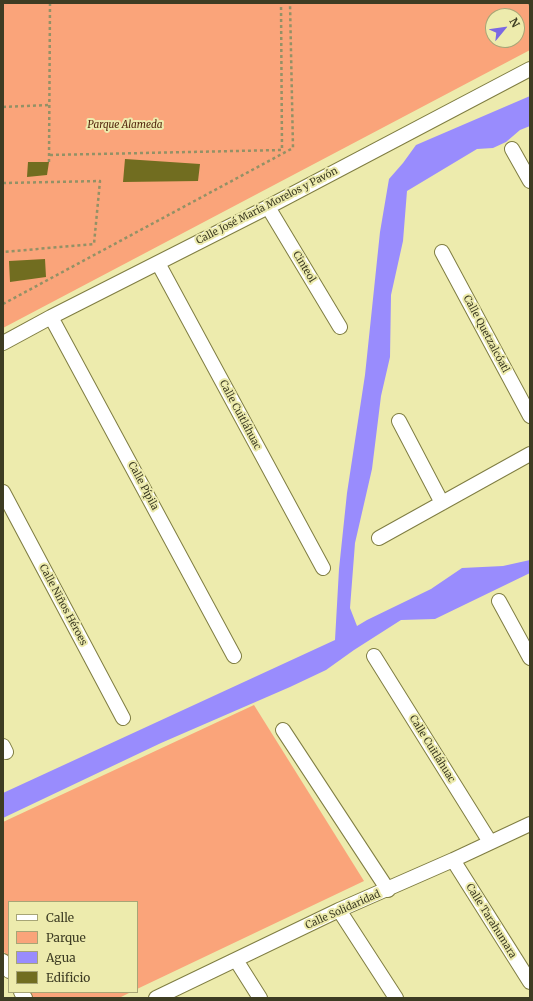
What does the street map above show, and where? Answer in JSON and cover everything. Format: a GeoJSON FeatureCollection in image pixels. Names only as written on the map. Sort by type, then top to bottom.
{"type":"FeatureCollection","features":[{"type":"Feature","properties":{"kind":"street","name":"Calle José María Morelos y Pavón"},"geometry":{"type":"LineString","coordinates":[[3,343],[158,262],[268,207],[530,69]]}},
{"type":"Feature","properties":{"kind":"street"},"geometry":{"type":"LineString","coordinates":[[512,149],[530,181]]}},
{"type":"Feature","properties":{"kind":"street","name":"Cinteol"},"geometry":{"type":"LineString","coordinates":[[268,207],[340,327]]}},
{"type":"Feature","properties":{"kind":"street","name":"Calle Quetzalcóatl"},"geometry":{"type":"LineString","coordinates":[[442,252],[530,416]]}},
{"type":"Feature","properties":{"kind":"street","name":"Calle Cuitláhuac"},"geometry":{"type":"LineString","coordinates":[[158,262],[323,568]]}},
{"type":"Feature","properties":{"kind":"street","name":"Calle Pípila"},"geometry":{"type":"LineString","coordinates":[[51,317],[234,656]]}},
{"type":"Feature","properties":{"kind":"street"},"geometry":{"type":"LineString","coordinates":[[399,421],[442,503]]}},
{"type":"Feature","properties":{"kind":"street"},"geometry":{"type":"LineString","coordinates":[[379,538],[530,454]]}},
{"type":"Feature","properties":{"kind":"street","name":"Calle Niños Héroes"},"geometry":{"type":"LineString","coordinates":[[3,492],[123,718]]}},
{"type":"Feature","properties":{"kind":"street"},"geometry":{"type":"LineString","coordinates":[[499,601],[530,658]]}},
{"type":"Feature","properties":{"kind":"street","name":"Calle Cuitláhuac"},"geometry":{"type":"LineString","coordinates":[[374,656],[490,842]]}},
{"type":"Feature","properties":{"kind":"street"},"geometry":{"type":"LineString","coordinates":[[283,730],[388,890]]}},
{"type":"Feature","properties":{"kind":"street","name":"Calle Solidaridad"},"geometry":{"type":"LineString","coordinates":[[156,998],[339,910],[388,890],[530,824]]}},
{"type":"Feature","properties":{"kind":"street","name":"Calle Tarahumara"},"geometry":{"type":"LineString","coordinates":[[453,860],[530,982]]}},
{"type":"Feature","properties":{"kind":"street"},"geometry":{"type":"LineString","coordinates":[[339,910],[396,998]]}},
{"type":"Feature","properties":{"kind":"street"},"geometry":{"type":"LineString","coordinates":[[236,960],[260,998]]}},
{"type":"Feature","properties":{"kind":"path"},"geometry":{"type":"LineString","coordinates":[[49,162],[50,3]]}},
{"type":"Feature","properties":{"kind":"path"},"geometry":{"type":"LineString","coordinates":[[50,155],[282,150],[282,3]]}},
{"type":"Feature","properties":{"kind":"path"},"geometry":{"type":"LineString","coordinates":[[3,304],[293,148],[290,3]]}},
{"type":"Feature","properties":{"kind":"path"},"geometry":{"type":"LineString","coordinates":[[3,107],[49,105]]}},
{"type":"Feature","properties":{"kind":"path"},"geometry":{"type":"LineString","coordinates":[[3,183],[100,181],[94,244],[3,252]]}},
{"type":"Feature","properties":{"kind":"green space","name":"Parque Alameda"},"geometry":{"type":"Polygon","coordinates":[[[3,3],[530,3],[530,50],[3,328],[3,3]]]}},
{"type":"Feature","properties":{"kind":"green space"},"geometry":{"type":"Polygon","coordinates":[[[254,705],[364,881],[138,989],[138,901],[8,901],[8,958],[3,950],[3,822],[254,705]]]}},
{"type":"Feature","properties":{"kind":"green space"},"geometry":{"type":"Polygon","coordinates":[[[28,993],[129,993],[119,998],[31,998],[28,993]]]}},
{"type":"Feature","properties":{"kind":"water"},"geometry":{"type":"Polygon","coordinates":[[[530,96],[530,126],[520,130],[506,142],[493,148],[477,149],[407,191],[403,241],[391,295],[390,357],[381,396],[372,469],[355,543],[350,608],[357,626],[431,589],[462,568],[503,566],[530,560],[530,573],[435,619],[401,620],[326,670],[161,743],[3,818],[3,793],[335,640],[339,569],[347,493],[365,375],[380,232],[389,179],[416,145],[530,96]]]}},
{"type":"Feature","properties":{"kind":"building"},"geometry":{"type":"Polygon","coordinates":[[[125,159],[200,164],[198,181],[123,182],[125,159]]]}},
{"type":"Feature","properties":{"kind":"building"},"geometry":{"type":"Polygon","coordinates":[[[28,162],[49,162],[47,175],[27,177],[28,162]]]}},
{"type":"Feature","properties":{"kind":"building"},"geometry":{"type":"Polygon","coordinates":[[[45,259],[46,277],[10,282],[9,261],[45,259]]]}}]}
